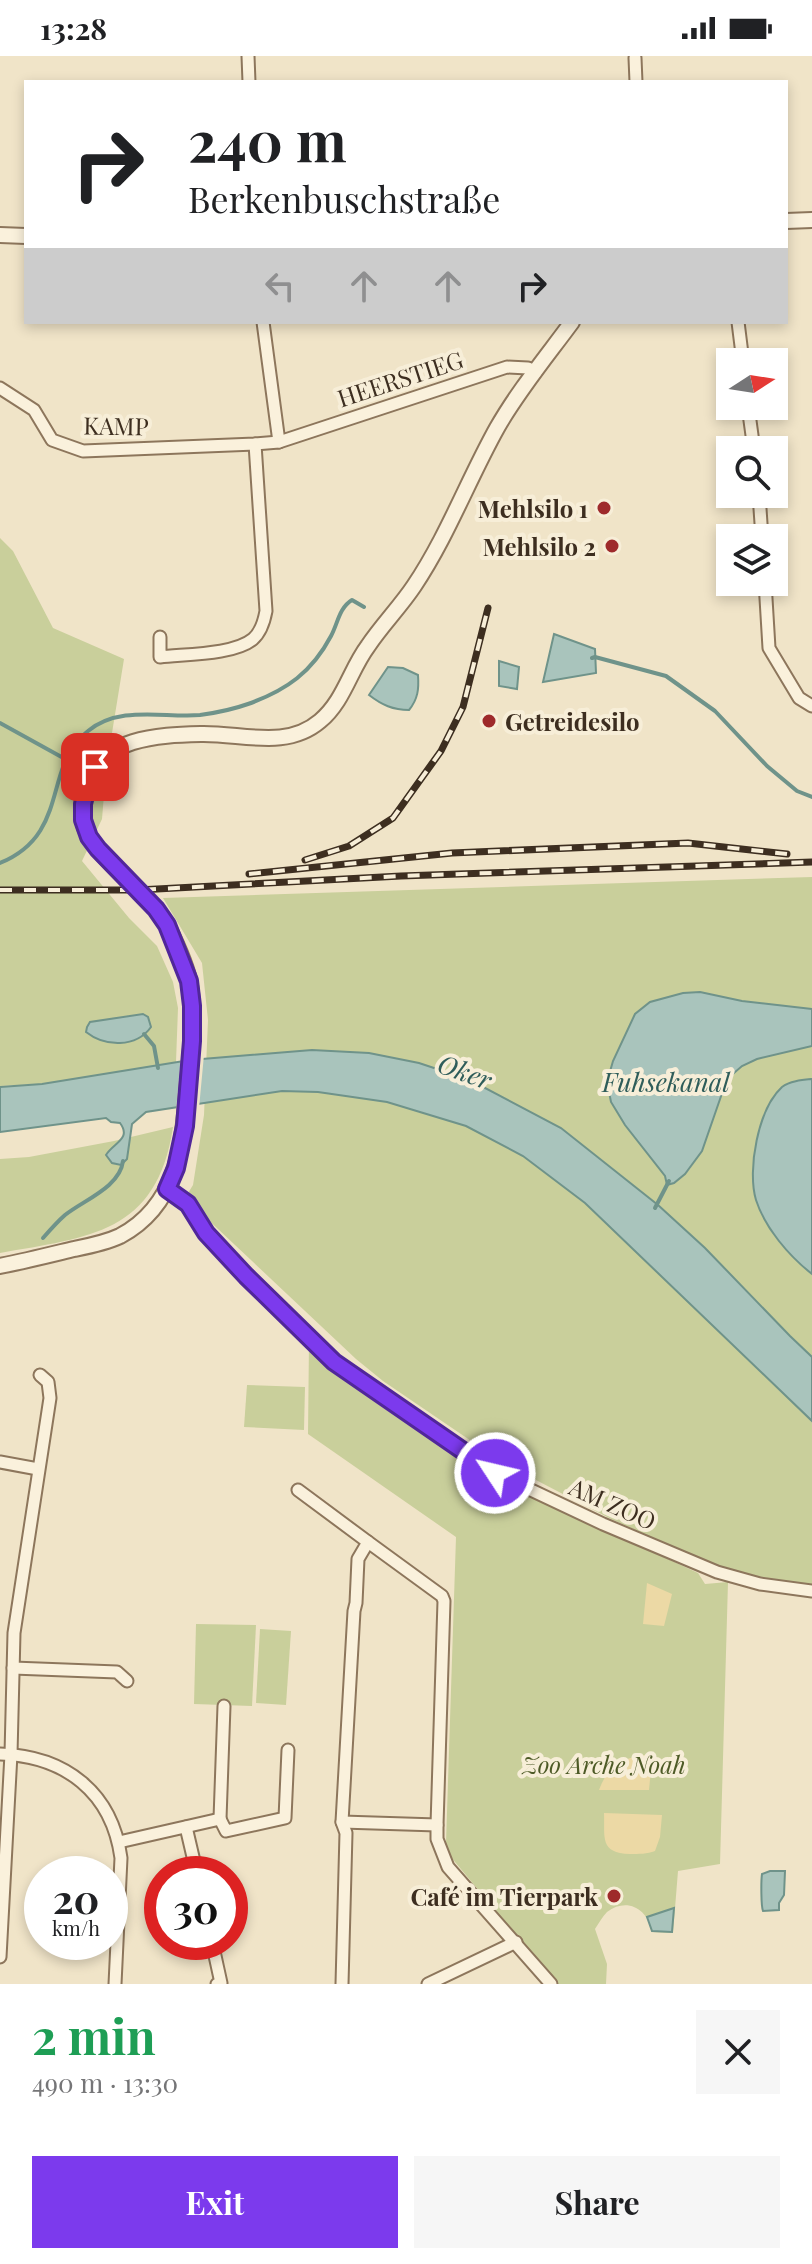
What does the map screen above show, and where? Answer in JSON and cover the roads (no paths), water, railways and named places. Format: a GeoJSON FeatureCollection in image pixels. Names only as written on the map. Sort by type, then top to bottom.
{"type":"FeatureCollection","features":[{"type":"Feature","properties":{"kind":"street"},"geometry":{"type":"LineString","coordinates":[[248,56],[249,80]]}},
{"type":"Feature","properties":{"kind":"street"},"geometry":{"type":"LineString","coordinates":[[635,58],[636,80]]}},
{"type":"Feature","properties":{"kind":"street"},"geometry":{"type":"LineString","coordinates":[[788,221],[812,220]]}},
{"type":"Feature","properties":{"kind":"street"},"geometry":{"type":"LineString","coordinates":[[0,235],[24,236]]}},
{"type":"Feature","properties":{"kind":"street"},"geometry":{"type":"LineString","coordinates":[[263,324],[279,442]]}},
{"type":"Feature","properties":{"kind":"street"},"geometry":{"type":"LineString","coordinates":[[0,1266],[120,1236],[151,1211],[167,1189],[176,1168],[185,1126],[192,1041],[189,981],[167,925],[156,909],[89,837],[83,820],[83,804],[95,767],[120,747],[138,740],[202,734],[275,739],[295,735],[320,721],[345,689],[366,649],[414,587],[499,424],[571,324]]}},
{"type":"Feature","properties":{"kind":"street"},"geometry":{"type":"LineString","coordinates":[[738,324],[741,348]]}},
{"type":"Feature","properties":{"kind":"street","name":"HEERSTIEG"},"geometry":{"type":"LineString","coordinates":[[255,444],[279,442],[507,367],[528,368],[536,372]]}},
{"type":"Feature","properties":{"kind":"street","name":"KAMP"},"geometry":{"type":"LineString","coordinates":[[0,388],[34,410],[52,440],[83,451],[255,444]]}},
{"type":"Feature","properties":{"kind":"street"},"geometry":{"type":"LineString","coordinates":[[160,637],[160,657],[234,648],[247,643],[260,631],[266,611],[255,444]]}},
{"type":"Feature","properties":{"kind":"street"},"geometry":{"type":"LineString","coordinates":[[766,596],[769,648],[799,698],[812,706]]}},
{"type":"Feature","properties":{"kind":"street","name":"AM ZOO"},"geometry":{"type":"LineString","coordinates":[[167,1189],[188,1204],[206,1233],[334,1362],[495,1473],[603,1524],[717,1572],[760,1584],[812,1591]]}},
{"type":"Feature","properties":{"kind":"street"},"geometry":{"type":"LineString","coordinates":[[0,1957],[5,1754],[14,1633],[50,1398],[48,1382],[40,1375]]}},
{"type":"Feature","properties":{"kind":"street"},"geometry":{"type":"LineString","coordinates":[[0,1462],[38,1469]]}},
{"type":"Feature","properties":{"kind":"street"},"geometry":{"type":"LineString","coordinates":[[298,1490],[442,1596],[437,1839],[448,1867],[551,1984]]}},
{"type":"Feature","properties":{"kind":"street"},"geometry":{"type":"LineString","coordinates":[[342,1984],[346,1833],[342,1822],[358,1559],[368,1542]]}},
{"type":"Feature","properties":{"kind":"street"},"geometry":{"type":"LineString","coordinates":[[0,1633],[14,1633]]}},
{"type":"Feature","properties":{"kind":"street"},"geometry":{"type":"LineString","coordinates":[[13,1668],[117,1672],[127,1681]]}},
{"type":"Feature","properties":{"kind":"street"},"geometry":{"type":"LineString","coordinates":[[224,1706],[220,1819],[226,1831],[285,1818],[288,1750]]}},
{"type":"Feature","properties":{"kind":"street"},"geometry":{"type":"LineString","coordinates":[[5,1754],[47,1761],[78,1779],[105,1807],[111,1819],[121,1858],[115,1984]]}},
{"type":"Feature","properties":{"kind":"street"},"geometry":{"type":"LineString","coordinates":[[119,1842],[220,1819]]}},
{"type":"Feature","properties":{"kind":"street"},"geometry":{"type":"LineString","coordinates":[[342,1822],[437,1825]]}},
{"type":"Feature","properties":{"kind":"street"},"geometry":{"type":"LineString","coordinates":[[186,1827],[193,1856]]}},
{"type":"Feature","properties":{"kind":"street"},"geometry":{"type":"LineString","coordinates":[[428,1984],[516,1942]]}},
{"type":"Feature","properties":{"kind":"street"},"geometry":{"type":"LineString","coordinates":[[215,1960],[219,1984]]}},
{"type":"Feature","properties":{"kind":"street"},"geometry":{"type":"LineString","coordinates":[[458,1971],[464,1984]]}},
{"type":"Feature","properties":{"kind":"water"},"geometry":{"type":"Polygon","coordinates":[[[554,634],[595,649],[596,673],[543,682],[554,634]]]}},
{"type":"Feature","properties":{"kind":"water"},"geometry":{"type":"Polygon","coordinates":[[[499,661],[519,667],[517,689],[499,686],[499,661]]]}},
{"type":"Feature","properties":{"kind":"water"},"geometry":{"type":"Polygon","coordinates":[[[388,667],[403,668],[418,675],[417,694],[409,710],[388,706],[369,695],[388,667]]]}},
{"type":"Feature","properties":{"kind":"water","name":"Fuhsekanal"},"geometry":{"type":"Polygon","coordinates":[[[700,992],[742,1001],[812,1009],[812,1046],[757,1059],[742,1066],[727,1079],[702,1151],[685,1174],[667,1185],[665,1176],[611,1102],[607,1082],[613,1061],[635,1014],[650,1002],[700,992]]]}},
{"type":"Feature","properties":{"kind":"water"},"geometry":{"type":"Polygon","coordinates":[[[143,1014],[148,1017],[151,1027],[145,1034],[129,1042],[111,1043],[86,1032],[90,1022],[143,1014]]]}},
{"type":"Feature","properties":{"kind":"water"},"geometry":{"type":"Polygon","coordinates":[[[312,1050],[369,1053],[419,1063],[470,1080],[561,1128],[658,1205],[705,1248],[812,1357],[812,1421],[585,1203],[523,1156],[466,1126],[387,1102],[318,1092],[282,1091],[146,1112],[132,1124],[127,1159],[121,1165],[112,1163],[106,1155],[123,1137],[123,1128],[120,1123],[106,1118],[0,1132],[0,1087],[42,1084],[190,1060],[312,1050]]]}},
{"type":"Feature","properties":{"kind":"water"},"geometry":{"type":"Polygon","coordinates":[[[812,1079],[812,1274],[787,1250],[765,1221],[756,1200],[753,1173],[761,1125],[774,1097],[785,1085],[812,1079]]]}},
{"type":"Feature","properties":{"kind":"water"},"geometry":{"type":"Polygon","coordinates":[[[785,1871],[784,1895],[779,1910],[763,1911],[762,1874],[785,1871]]]}},
{"type":"Feature","properties":{"kind":"water"},"geometry":{"type":"Polygon","coordinates":[[[674,1908],[672,1932],[652,1931],[647,1917],[674,1908]]]}},
{"type":"Feature","properties":{"kind":"waterway"},"geometry":{"type":"LineString","coordinates":[[0,863],[22,850],[37,835],[47,818],[65,762],[88,731],[100,723],[128,715],[200,715],[237,708],[262,699],[286,686],[316,660],[348,603],[352,600],[364,607]]}},
{"type":"Feature","properties":{"kind":"waterway"},"geometry":{"type":"LineString","coordinates":[[592,658],[666,676],[715,711],[767,766],[797,791],[812,797]]}},
{"type":"Feature","properties":{"kind":"waterway"},"geometry":{"type":"LineString","coordinates":[[0,723],[67,760]]}},
{"type":"Feature","properties":{"kind":"waterway"},"geometry":{"type":"LineString","coordinates":[[144,1034],[154,1046],[158,1068]]}},
{"type":"Feature","properties":{"kind":"waterway"},"geometry":{"type":"LineString","coordinates":[[43,1238],[65,1215],[108,1186],[123,1161]]}},
{"type":"Feature","properties":{"kind":"waterway","name":"Fuhsekanal"},"geometry":{"type":"LineString","coordinates":[[655,1208],[669,1181]]}},
{"type":"Feature","properties":{"kind":"railway"},"geometry":{"type":"LineString","coordinates":[[305,860],[349,846],[393,818],[441,751],[463,707],[488,608]]}},
{"type":"Feature","properties":{"kind":"railway"},"geometry":{"type":"LineString","coordinates":[[249,874],[452,853],[688,843],[787,854]]}},
{"type":"Feature","properties":{"kind":"railway"},"geometry":{"type":"LineString","coordinates":[[0,890],[138,890],[401,876],[812,862]]}},
{"type":"Feature","properties":{"kind":"place","name":"Mehlsilo 1"},"geometry":{"type":"Point","coordinates":[604,508]}},
{"type":"Feature","properties":{"kind":"place","name":"Mehlsilo 2"},"geometry":{"type":"Point","coordinates":[612,546]}},
{"type":"Feature","properties":{"kind":"place","name":"Getreidesilo"},"geometry":{"type":"Point","coordinates":[489,721]}},
{"type":"Feature","properties":{"kind":"place","name":"Café im Tierpark"},"geometry":{"type":"Point","coordinates":[614,1896]}},
{"type":"Feature","properties":{"kind":"water label","name":"Oker"},"geometry":{"type":"Point","coordinates":[465,1071]}},
{"type":"Feature","properties":{"kind":"park label","name":"Zoo Arche Noah"},"geometry":{"type":"Point","coordinates":[604,1764]}}]}
